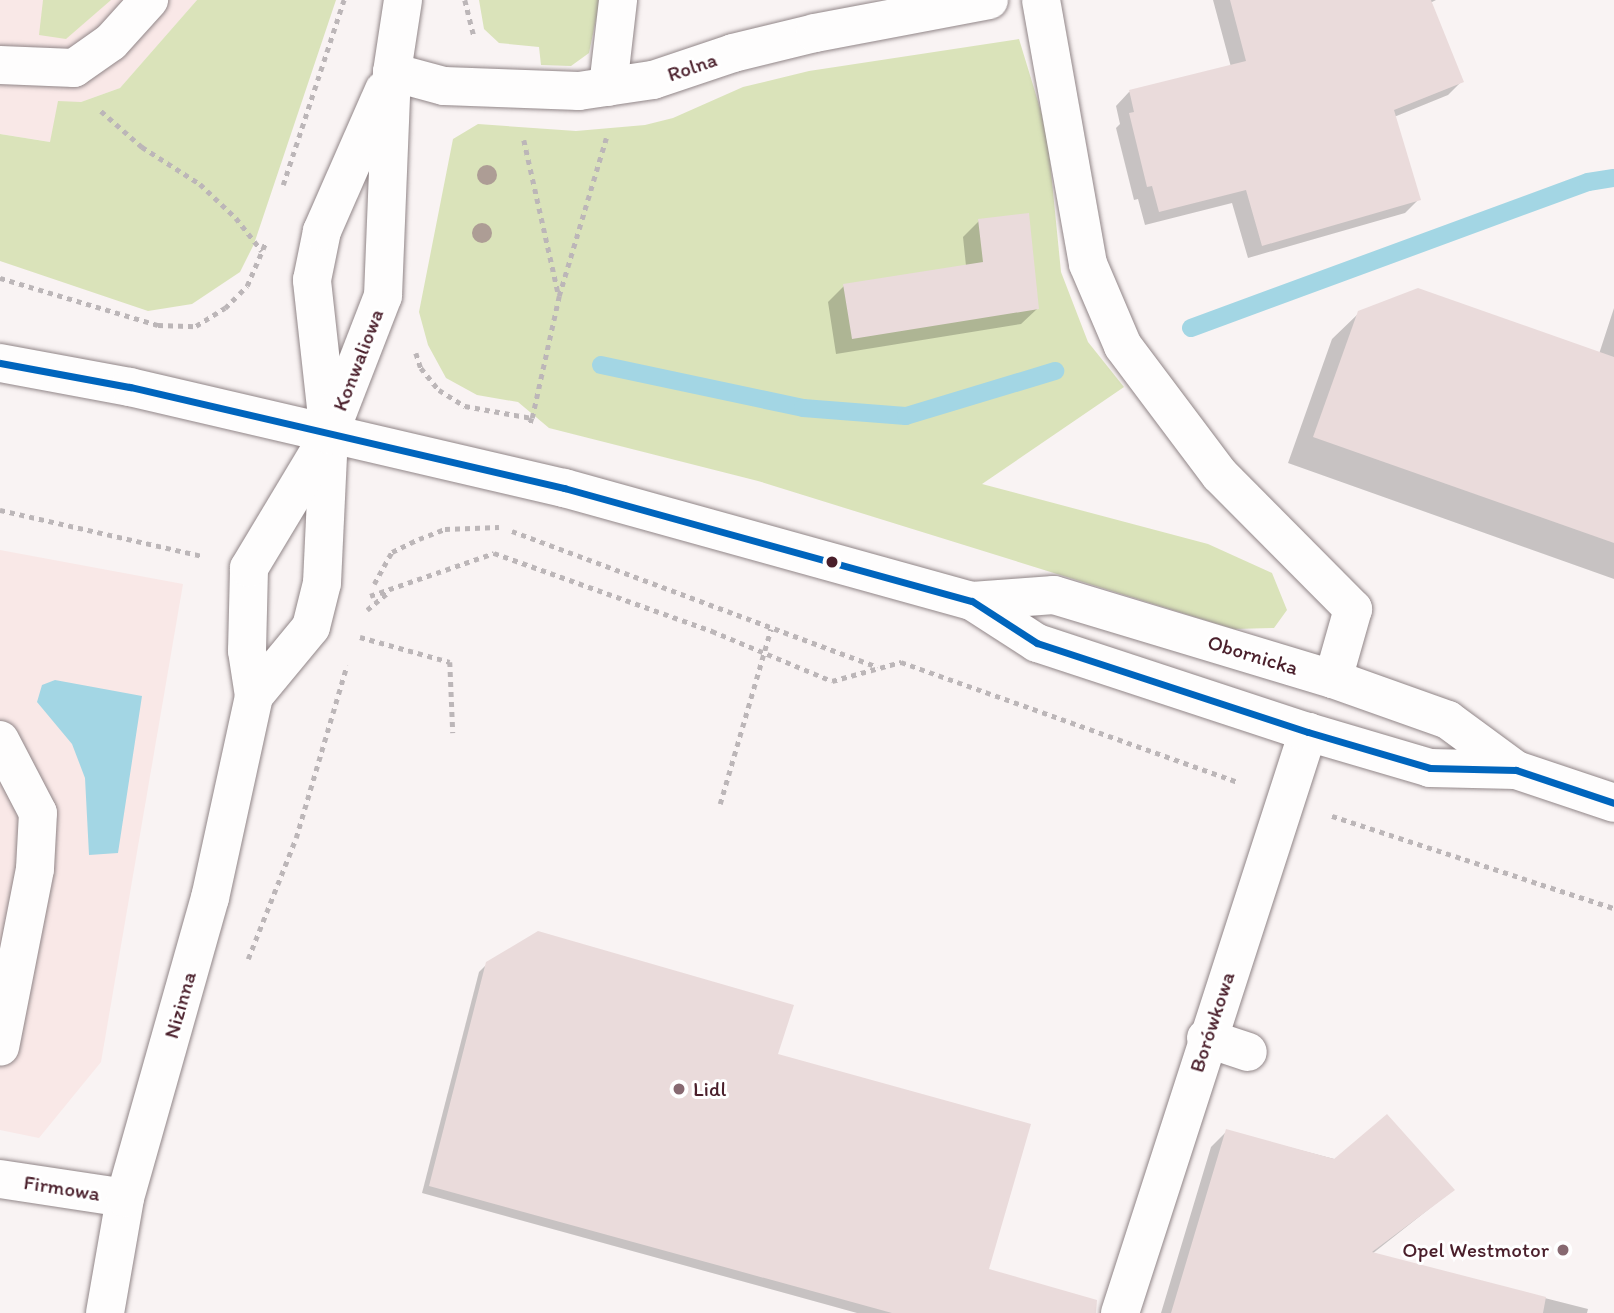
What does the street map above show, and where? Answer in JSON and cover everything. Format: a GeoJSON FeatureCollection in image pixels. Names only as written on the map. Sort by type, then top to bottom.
{"type":"FeatureCollection","features":[{"type":"Feature","properties":{"kind":"street"},"geometry":{"type":"LineString","coordinates":[[0,65],[74,68],[111,42],[149,0]]}},
{"type":"Feature","properties":{"kind":"street","name":"Konwaliowa"},"geometry":{"type":"LineString","coordinates":[[329,435],[383,296],[392,72],[403,0]]}},
{"type":"Feature","properties":{"kind":"street"},"geometry":{"type":"LineString","coordinates":[[608,87],[618,0]]}},
{"type":"Feature","properties":{"kind":"street","name":"Rolna"},"geometry":{"type":"LineString","coordinates":[[392,72],[444,86],[579,91],[653,80],[733,53],[815,33],[989,0]]}},
{"type":"Feature","properties":{"kind":"street"},"geometry":{"type":"LineString","coordinates":[[1041,0],[1088,264],[1123,346],[1220,475],[1353,610],[1333,679]]}},
{"type":"Feature","properties":{"kind":"street","name":"Konwaliowa"},"geometry":{"type":"LineString","coordinates":[[329,435],[312,279],[322,231],[392,72]]}},
{"type":"Feature","properties":{"kind":"street","name":"Obornicka"},"geometry":{"type":"LineString","coordinates":[[0,363],[130,387],[564,488],[972,601],[1037,643],[1308,732],[1430,768],[1516,771],[1614,803]]}},
{"type":"Feature","properties":{"kind":"street","name":"Nizinna"},"geometry":{"type":"LineString","coordinates":[[254,696],[310,627],[322,583],[329,435]]}},
{"type":"Feature","properties":{"kind":"street","name":"Nizinna"},"geometry":{"type":"LineString","coordinates":[[105,1313],[125,1198],[210,898],[254,696],[247,651],[249,568],[329,435]]}},
{"type":"Feature","properties":{"kind":"street","name":"Obornicka"},"geometry":{"type":"LineString","coordinates":[[972,601],[1054,596],[1333,679],[1448,720],[1516,771]]}},
{"type":"Feature","properties":{"kind":"street","name":"Borówkowa"},"geometry":{"type":"LineString","coordinates":[[1120,1313],[1206,1038],[1308,732]]}},
{"type":"Feature","properties":{"kind":"street"},"geometry":{"type":"LineString","coordinates":[[0,740],[37,813],[35,869],[0,1048]]}},
{"type":"Feature","properties":{"kind":"street"},"geometry":{"type":"LineString","coordinates":[[1206,1038],[1248,1052]]}},
{"type":"Feature","properties":{"kind":"street","name":"Firmowa"},"geometry":{"type":"LineString","coordinates":[[0,1179],[125,1198]]}},
{"type":"Feature","properties":{"kind":"path"},"geometry":{"type":"LineString","coordinates":[[282,190],[344,0]]}},
{"type":"Feature","properties":{"kind":"path"},"geometry":{"type":"LineString","coordinates":[[74,68],[104,116],[200,184],[236,218],[262,252]]}},
{"type":"Feature","properties":{"kind":"path"},"geometry":{"type":"LineString","coordinates":[[532,418],[559,296],[609,128]]}},
{"type":"Feature","properties":{"kind":"path"},"geometry":{"type":"LineString","coordinates":[[521,129],[559,296]]}},
{"type":"Feature","properties":{"kind":"path"},"geometry":{"type":"LineString","coordinates":[[0,278],[158,325],[196,326],[225,308],[247,286],[266,239]]}},
{"type":"Feature","properties":{"kind":"path"},"geometry":{"type":"LineString","coordinates":[[0,510],[215,559]]}},
{"type":"Feature","properties":{"kind":"path"},"geometry":{"type":"LineString","coordinates":[[502,528],[880,668]]}},
{"type":"Feature","properties":{"kind":"path"},"geometry":{"type":"LineString","coordinates":[[362,615],[367,597],[494,553],[764,653],[832,681],[901,663],[1285,799],[1614,908]]}},
{"type":"Feature","properties":{"kind":"path"},"geometry":{"type":"LineString","coordinates":[[352,649],[359,626]]}},
{"type":"Feature","properties":{"kind":"path"},"geometry":{"type":"LineString","coordinates":[[720,804],[771,629]]}},
{"type":"Feature","properties":{"kind":"path"},"geometry":{"type":"LineString","coordinates":[[356,636],[450,662],[453,733]]}},
{"type":"Feature","properties":{"kind":"path"},"geometry":{"type":"LineString","coordinates":[[246,964],[296,838],[348,662]]}},
{"type":"Feature","properties":{"kind":"shaded area"},"geometry":{"type":"Polygon","coordinates":[[[0,0],[197,0],[120,88],[81,102],[51,142],[0,134],[0,0]]]}},
{"type":"Feature","properties":{"kind":"shaded area"},"geometry":{"type":"Polygon","coordinates":[[[0,550],[183,584],[101,1062],[39,1138],[0,1130],[0,550]]]}},
{"type":"Feature","properties":{"kind":"green space"},"geometry":{"type":"Polygon","coordinates":[[[43,0],[111,0],[66,39],[39,35],[43,0]]]}},
{"type":"Feature","properties":{"kind":"green space"},"geometry":{"type":"Polygon","coordinates":[[[197,0],[336,0],[254,244],[240,272],[192,304],[148,311],[0,261],[0,134],[50,142],[58,101],[81,102],[120,88],[197,0]]]}},
{"type":"Feature","properties":{"kind":"green space"},"geometry":{"type":"Polygon","coordinates":[[[479,0],[600,0],[589,53],[571,66],[541,65],[539,47],[499,43],[484,29],[479,0]]]}},
{"type":"Feature","properties":{"kind":"green space"},"geometry":{"type":"Polygon","coordinates":[[[1019,39],[1047,131],[1061,272],[1088,342],[1124,387],[982,484],[1208,544],[1272,573],[1287,610],[1274,628],[1234,629],[758,481],[549,428],[518,402],[477,395],[446,378],[428,345],[419,312],[453,139],[478,124],[576,131],[645,125],[673,118],[743,87],[809,71],[1019,39]]]}},
{"type":"Feature","properties":{"kind":"water"},"geometry":{"type":"Polygon","coordinates":[[[55,680],[142,696],[118,853],[89,855],[85,778],[72,744],[37,702],[42,685],[55,680]]]}},
{"type":"Feature","properties":{"kind":"building"},"geometry":{"type":"Polygon","coordinates":[[[1230,0],[1431,0],[1464,82],[1394,110],[1421,200],[1262,246],[1246,190],[1159,212],[1152,186],[1147,187],[1129,113],[1134,112],[1129,90],[1246,61],[1230,0]]]}},
{"type":"Feature","properties":{"kind":"building"},"geometry":{"type":"Polygon","coordinates":[[[1029,213],[1039,309],[852,339],[843,284],[983,262],[978,219],[1029,213]]]}},
{"type":"Feature","properties":{"kind":"building"},"geometry":{"type":"Polygon","coordinates":[[[1418,288],[1614,357],[1614,543],[1313,437],[1358,311],[1418,288]]]}},
{"type":"Feature","properties":{"kind":"building","name":"Lidl"},"geometry":{"type":"Polygon","coordinates":[[[538,931],[794,1005],[778,1054],[1031,1124],[989,1269],[1097,1300],[1096,1313],[892,1313],[429,1186],[486,962],[538,931]]]}},
{"type":"Feature","properties":{"kind":"building"},"geometry":{"type":"Polygon","coordinates":[[[1387,1114],[1455,1190],[1372,1252],[1546,1297],[1543,1313],[1171,1313],[1226,1129],[1334,1159],[1387,1114]]]}},
{"type":"Feature","properties":{"kind":"waterway"},"geometry":{"type":"LineString","coordinates":[[1191,328],[1588,182],[1614,178]]}},
{"type":"Feature","properties":{"kind":"waterway"},"geometry":{"type":"LineString","coordinates":[[601,365],[803,408],[906,416],[1055,371]]}},
{"type":"Feature","properties":{"kind":"transit line"},"geometry":{"type":"LineString","coordinates":[[0,363],[130,387],[564,488],[972,601],[1037,643],[1308,732],[1430,768],[1516,770],[1614,803]]}},
{"type":"Feature","properties":{"kind":"place","name":"Lidl"},"geometry":{"type":"Point","coordinates":[679,1089]}},
{"type":"Feature","properties":{"kind":"place","name":"Opel Westmotor"},"geometry":{"type":"Point","coordinates":[1563,1250]}}]}
